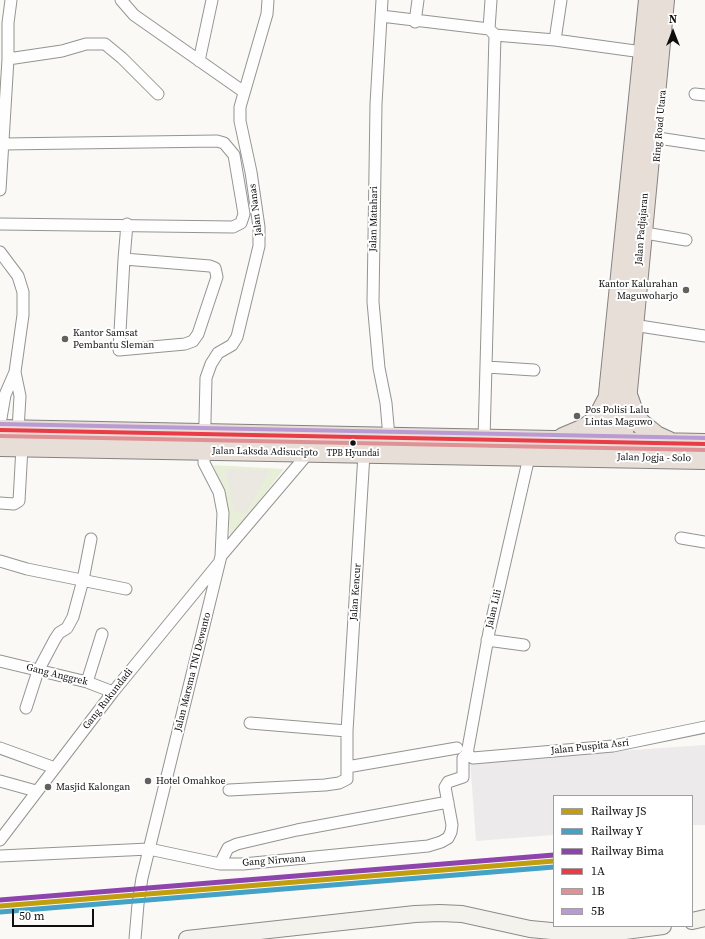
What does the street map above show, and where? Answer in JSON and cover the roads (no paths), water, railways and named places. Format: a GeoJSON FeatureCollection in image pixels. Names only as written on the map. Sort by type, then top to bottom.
{"type":"FeatureCollection","features":[{"type":"Feature","properties":{"kind":"highway","name":"Jalan Padjajaran"},"geometry":{"type":"LineString","coordinates":[[638,245],[649,0]]}},
{"type":"Feature","properties":{"kind":"highway","name":"Jalan Padjajaran"},"geometry":{"type":"LineString","coordinates":[[612,449],[629,275],[638,245],[664,0]]}},
{"type":"Feature","properties":{"kind":"highway","name":"Jalan Padjajaran"},"geometry":{"type":"LineString","coordinates":[[618,394],[633,325],[629,275]]}},
{"type":"Feature","properties":{"kind":"highway"},"geometry":{"type":"LineString","coordinates":[[559,440],[592,424],[605,407],[618,394],[640,423],[656,436],[676,443]]}},
{"type":"Feature","properties":{"kind":"highway","name":"Jalan Laksda Adisucipto"},"geometry":{"type":"LineString","coordinates":[[0,446],[10,433],[204,443],[311,444],[389,437],[559,440],[612,449]]}},
{"type":"Feature","properties":{"kind":"highway","name":"Jalan Jogja - Solo"},"geometry":{"type":"LineString","coordinates":[[612,449],[676,443],[705,444]]}},
{"type":"Feature","properties":{"kind":"highway","name":"Jalan Laksda Adisucipto"},"geometry":{"type":"LineString","coordinates":[[311,444],[364,454],[529,457],[612,449]]}},
{"type":"Feature","properties":{"kind":"highway","name":"Jalan Jogja - Solo"},"geometry":{"type":"LineString","coordinates":[[612,449],[705,459]]}},
{"type":"Feature","properties":{"kind":"street"},"geometry":{"type":"LineString","coordinates":[[0,190],[3,144],[3,102],[8,59],[4,22],[11,0]]}},
{"type":"Feature","properties":{"kind":"street"},"geometry":{"type":"LineString","coordinates":[[121,0],[134,15],[244,92]]}},
{"type":"Feature","properties":{"kind":"street"},"geometry":{"type":"LineString","coordinates":[[199,61],[212,0]]}},
{"type":"Feature","properties":{"kind":"street","name":"Jalan Nanas"},"geometry":{"type":"LineString","coordinates":[[221,559],[223,513],[219,492],[206,469],[204,443],[206,378],[211,364],[218,354],[232,345],[237,337],[259,246],[259,227],[251,172],[240,121],[240,107],[267,14],[268,0]]}},
{"type":"Feature","properties":{"kind":"street","name":"Jalan Matahari"},"geometry":{"type":"LineString","coordinates":[[382,0],[375,149],[373,302],[379,368],[386,403],[389,437]]}},
{"type":"Feature","properties":{"kind":"street"},"geometry":{"type":"LineString","coordinates":[[415,22],[418,0]]}},
{"type":"Feature","properties":{"kind":"street"},"geometry":{"type":"LineString","coordinates":[[484,439],[487,367],[492,32],[491,0]]}},
{"type":"Feature","properties":{"kind":"street"},"geometry":{"type":"LineString","coordinates":[[555,40],[560,0]]}},
{"type":"Feature","properties":{"kind":"street"},"geometry":{"type":"LineString","coordinates":[[640,0],[618,221],[638,245],[686,240]]}},
{"type":"Feature","properties":{"kind":"street","name":"Ring Road Utara"},"geometry":{"type":"LineString","coordinates":[[638,245],[658,138],[672,0]]}},
{"type":"Feature","properties":{"kind":"street"},"geometry":{"type":"LineString","coordinates":[[381,16],[415,22],[635,51]]}},
{"type":"Feature","properties":{"kind":"street"},"geometry":{"type":"LineString","coordinates":[[8,59],[62,51],[86,44],[105,44],[122,58],[158,94]]}},
{"type":"Feature","properties":{"kind":"street"},"geometry":{"type":"LineString","coordinates":[[658,138],[705,145]]}},
{"type":"Feature","properties":{"kind":"street"},"geometry":{"type":"LineString","coordinates":[[0,224],[127,224],[233,227],[241,223],[244,214],[240,180],[234,155],[230,149],[217,141],[3,144]]}},
{"type":"Feature","properties":{"kind":"street"},"geometry":{"type":"LineString","coordinates":[[124,259],[210,266],[215,268],[217,277],[198,334],[193,342],[119,350],[124,259],[127,224]]}},
{"type":"Feature","properties":{"kind":"street"},"geometry":{"type":"LineString","coordinates":[[0,252],[18,276],[23,292],[23,315],[15,372],[5,395],[19,501],[14,504],[0,503]]}},
{"type":"Feature","properties":{"kind":"street"},"geometry":{"type":"LineString","coordinates":[[633,325],[705,336]]}},
{"type":"Feature","properties":{"kind":"street"},"geometry":{"type":"LineString","coordinates":[[487,367],[534,370]]}},
{"type":"Feature","properties":{"kind":"street"},"geometry":{"type":"LineString","coordinates":[[10,433],[20,396],[15,372]]}},
{"type":"Feature","properties":{"kind":"street","name":"Jalan Marsma TNI Dewanto"},"geometry":{"type":"LineString","coordinates":[[135,939],[139,895],[149,849],[221,559],[311,444]]}},
{"type":"Feature","properties":{"kind":"street","name":"Jalan Kencur"},"geometry":{"type":"LineString","coordinates":[[347,767],[347,731],[364,454]]}},
{"type":"Feature","properties":{"kind":"street","name":"Jalan Lili"},"geometry":{"type":"LineString","coordinates":[[466,753],[487,640],[529,457]]}},
{"type":"Feature","properties":{"kind":"street"},"geometry":{"type":"LineString","coordinates":[[681,538],[705,542]]}},
{"type":"Feature","properties":{"kind":"street"},"geometry":{"type":"LineString","coordinates":[[26,708],[38,671],[59,633],[71,624],[83,580],[91,539]]}},
{"type":"Feature","properties":{"kind":"street","name":"Gang Rukundadi"},"geometry":{"type":"LineString","coordinates":[[0,840],[113,692],[221,559]]}},
{"type":"Feature","properties":{"kind":"street"},"geometry":{"type":"LineString","coordinates":[[0,561],[27,569],[126,589]]}},
{"type":"Feature","properties":{"kind":"street"},"geometry":{"type":"LineString","coordinates":[[87,682],[102,634]]}},
{"type":"Feature","properties":{"kind":"street"},"geometry":{"type":"LineString","coordinates":[[487,640],[524,645]]}},
{"type":"Feature","properties":{"kind":"street","name":"Gang Anggrek"},"geometry":{"type":"LineString","coordinates":[[0,661],[87,682],[113,692]]}},
{"type":"Feature","properties":{"kind":"street"},"geometry":{"type":"LineString","coordinates":[[250,723],[347,731]]}},
{"type":"Feature","properties":{"kind":"street","name":"Jalan Puspita Asri"},"geometry":{"type":"LineString","coordinates":[[347,767],[466,753],[613,746],[705,727]]}},
{"type":"Feature","properties":{"kind":"street"},"geometry":{"type":"LineString","coordinates":[[0,748],[55,768]]}},
{"type":"Feature","properties":{"kind":"street","name":"Gang Nirwana"},"geometry":{"type":"LineString","coordinates":[[0,856],[149,849],[220,864],[243,864],[289,861],[428,846],[448,838],[451,832],[452,825],[446,785],[463,777],[463,758],[466,753]]}},
{"type":"Feature","properties":{"kind":"street"},"geometry":{"type":"LineString","coordinates":[[229,790],[339,783],[347,779],[347,767]]}},
{"type":"Feature","properties":{"kind":"street"},"geometry":{"type":"LineString","coordinates":[[0,781],[36,791]]}},
{"type":"Feature","properties":{"kind":"street"},"geometry":{"type":"LineString","coordinates":[[220,864],[228,848],[237,844],[297,830],[448,802]]}},
{"type":"Feature","properties":{"kind":"street"},"geometry":{"type":"LineString","coordinates":[[187,939],[408,915],[440,913],[462,914],[530,929],[562,932],[625,931],[655,927]]}},
{"type":"Feature","properties":{"kind":"street"},"geometry":{"type":"LineString","coordinates":[[693,921],[705,918]]}},
{"type":"Feature","properties":{"kind":"rail line","name":"Bima"},"geometry":{"type":"LineString","coordinates":[[0,900],[553,855]]}},
{"type":"Feature","properties":{"kind":"rail line","name":"JS"},"geometry":{"type":"LineString","coordinates":[[0,906],[553,861]]}},
{"type":"Feature","properties":{"kind":"rail line","name":"Y"},"geometry":{"type":"LineString","coordinates":[[0,912],[553,867]]}},
{"type":"Feature","properties":{"kind":"place","name":"Kantor Kalurahan Maguwoharjo"},"geometry":{"type":"Point","coordinates":[686,290]}},
{"type":"Feature","properties":{"kind":"place","name":"Kantor Samsat Pembantu Sleman"},"geometry":{"type":"Point","coordinates":[65,339]}},
{"type":"Feature","properties":{"kind":"place","name":"Pos Polisi Lalu Lintas Maguwo"},"geometry":{"type":"Point","coordinates":[577,416]}},
{"type":"Feature","properties":{"kind":"place","name":"TPB Hyundai"},"geometry":{"type":"Point","coordinates":[353,443]}},
{"type":"Feature","properties":{"kind":"place","name":"Hotel Omahkoe"},"geometry":{"type":"Point","coordinates":[148,781]}},
{"type":"Feature","properties":{"kind":"place","name":"Masjid Kalongan"},"geometry":{"type":"Point","coordinates":[48,787]}}]}
